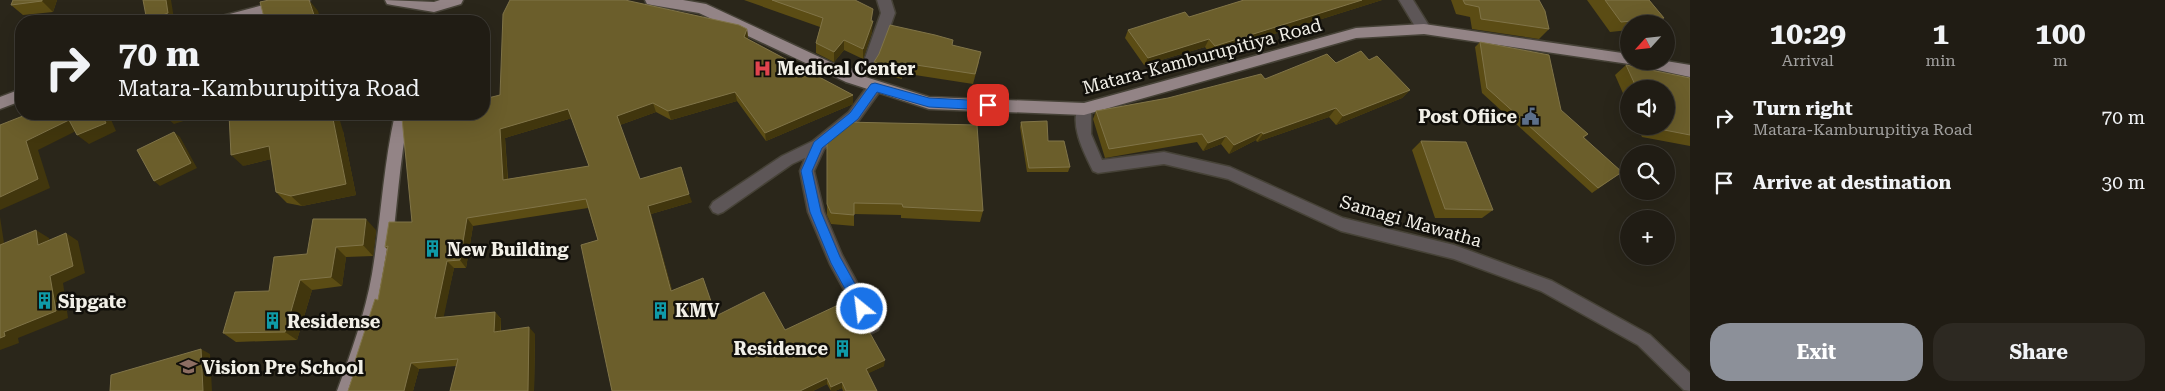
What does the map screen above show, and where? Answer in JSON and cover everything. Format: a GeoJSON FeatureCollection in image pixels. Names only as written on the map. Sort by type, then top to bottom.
{"type":"FeatureCollection","features":[{"type":"Feature","properties":{"kind":"main road"},"geometry":{"type":"LineString","coordinates":[[245,15],[303,0]]}},
{"type":"Feature","properties":{"kind":"main road"},"geometry":{"type":"LineString","coordinates":[[392,0],[434,7],[456,0]]}},
{"type":"Feature","properties":{"kind":"main road","name":"Matara-Kamburupitiya Road"},"geometry":{"type":"LineString","coordinates":[[652,0],[701,8],[851,78],[929,103],[1084,109],[1356,33],[1424,29],[1620,58]]}},
{"type":"Feature","properties":{"kind":"main road"},"geometry":{"type":"LineString","coordinates":[[432,15],[434,7]]}},
{"type":"Feature","properties":{"kind":"main road"},"geometry":{"type":"LineString","coordinates":[[1675,68],[1690,71]]}},
{"type":"Feature","properties":{"kind":"main road"},"geometry":{"type":"LineString","coordinates":[[0,103],[15,97]]}},
{"type":"Feature","properties":{"kind":"main road"},"geometry":{"type":"LineString","coordinates":[[346,391],[380,275],[396,139],[401,120]]}},
{"type":"Feature","properties":{"kind":"street"},"geometry":{"type":"LineString","coordinates":[[851,78],[870,64],[888,13],[884,0]]}},
{"type":"Feature","properties":{"kind":"street"},"geometry":{"type":"LineString","coordinates":[[1406,0],[1424,29]]}},
{"type":"Feature","properties":{"kind":"street"},"geometry":{"type":"LineString","coordinates":[[718,207],[787,160],[818,145],[854,116],[875,87]]}},
{"type":"Feature","properties":{"kind":"street","name":"Samagi Mawatha"},"geometry":{"type":"LineString","coordinates":[[1084,109],[1084,134],[1098,167],[1164,158],[1230,173],[1341,224],[1454,252],[1546,286],[1644,340],[1690,384]]}},
{"type":"Feature","properties":{"kind":"street"},"geometry":{"type":"LineString","coordinates":[[818,145],[807,171],[816,212],[836,259],[872,326]]}},
{"type":"Feature","properties":{"kind":"building"},"geometry":{"type":"Polygon","coordinates":[[[13,0],[42,0],[42,1],[11,5],[13,0]]]}},
{"type":"Feature","properties":{"kind":"building"},"geometry":{"type":"Polygon","coordinates":[[[143,0],[166,0],[168,13],[163,15],[146,15],[143,0]]]}},
{"type":"Feature","properties":{"kind":"building"},"geometry":{"type":"Polygon","coordinates":[[[269,0],[309,0],[314,15],[263,15],[260,2],[269,0]]]}},
{"type":"Feature","properties":{"kind":"building"},"geometry":{"type":"Polygon","coordinates":[[[510,0],[625,0],[739,25],[747,29],[744,37],[853,95],[765,133],[735,92],[668,111],[653,103],[617,116],[640,179],[681,167],[689,194],[648,206],[671,291],[703,278],[716,316],[764,292],[785,330],[851,299],[885,360],[866,369],[877,391],[846,391],[842,382],[831,387],[827,378],[800,391],[612,391],[581,245],[598,240],[586,199],[467,218],[460,260],[447,261],[435,318],[495,312],[494,332],[529,327],[528,391],[450,391],[458,359],[411,363],[404,391],[348,391],[358,361],[355,361],[375,299],[378,300],[388,246],[385,247],[389,222],[412,222],[402,120],[490,120],[490,98],[500,95],[503,14],[510,0]],[[568,109],[500,129],[503,180],[589,166],[568,109]]]}},
{"type":"Feature","properties":{"kind":"building"},"geometry":{"type":"Polygon","coordinates":[[[772,0],[855,0],[873,9],[871,21],[873,21],[863,49],[844,40],[834,52],[816,43],[823,18],[772,0]]]}},
{"type":"Feature","properties":{"kind":"building"},"geometry":{"type":"Polygon","coordinates":[[[1244,0],[1362,0],[1215,46],[1209,39],[1148,58],[1128,30],[1185,12],[1189,17],[1244,0]]]}},
{"type":"Feature","properties":{"kind":"building"},"geometry":{"type":"Polygon","coordinates":[[[1463,0],[1539,0],[1545,11],[1549,29],[1481,19],[1479,7],[1465,4],[1463,0]]]}},
{"type":"Feature","properties":{"kind":"building"},"geometry":{"type":"Polygon","coordinates":[[[1605,0],[1649,0],[1662,15],[1620,15],[1620,21],[1605,0]]]}},
{"type":"Feature","properties":{"kind":"building"},"geometry":{"type":"Polygon","coordinates":[[[890,25],[953,40],[952,45],[981,52],[975,74],[903,63],[902,68],[874,62],[890,25]]]}},
{"type":"Feature","properties":{"kind":"building"},"geometry":{"type":"Polygon","coordinates":[[[1480,42],[1549,55],[1561,110],[1588,134],[1583,137],[1620,170],[1620,173],[1598,188],[1487,88],[1480,42]]]}},
{"type":"Feature","properties":{"kind":"building"},"geometry":{"type":"Polygon","coordinates":[[[1361,51],[1369,60],[1377,56],[1410,90],[1343,116],[1336,108],[1263,134],[1262,132],[1234,145],[1226,136],[1208,143],[1202,134],[1109,149],[1096,111],[1168,98],[1261,74],[1265,79],[1327,54],[1336,63],[1361,51]]]}},
{"type":"Feature","properties":{"kind":"building"},"geometry":{"type":"Polygon","coordinates":[[[1628,70],[1651,70],[1690,78],[1690,135],[1675,132],[1675,80],[1633,80],[1628,70]]]}},
{"type":"Feature","properties":{"kind":"building"},"geometry":{"type":"Polygon","coordinates":[[[15,119],[69,120],[26,141],[38,179],[0,197],[0,125],[15,119]]]}},
{"type":"Feature","properties":{"kind":"building"},"geometry":{"type":"Polygon","coordinates":[[[69,120],[104,120],[106,123],[77,135],[69,120]]]}},
{"type":"Feature","properties":{"kind":"building"},"geometry":{"type":"Polygon","coordinates":[[[229,120],[333,120],[346,184],[291,196],[276,192],[269,146],[231,155],[229,120]]]}},
{"type":"Feature","properties":{"kind":"building"},"geometry":{"type":"Polygon","coordinates":[[[1047,121],[1048,141],[1064,141],[1070,167],[1029,168],[1021,122],[1047,121]]]}},
{"type":"Feature","properties":{"kind":"building"},"geometry":{"type":"Polygon","coordinates":[[[845,122],[977,125],[983,211],[903,207],[902,204],[854,203],[854,215],[831,213],[827,204],[827,136],[845,122]]]}},
{"type":"Feature","properties":{"kind":"building"},"geometry":{"type":"Polygon","coordinates":[[[174,132],[191,163],[154,181],[137,150],[174,132]]]}},
{"type":"Feature","properties":{"kind":"building"},"geometry":{"type":"Polygon","coordinates":[[[1421,141],[1466,142],[1493,210],[1445,209],[1421,141]]]}},
{"type":"Feature","properties":{"kind":"building"},"geometry":{"type":"Polygon","coordinates":[[[313,219],[366,219],[363,245],[336,247],[331,277],[300,280],[285,332],[223,333],[235,292],[269,291],[274,257],[307,254],[313,219]]]}},
{"type":"Feature","properties":{"kind":"building"},"geometry":{"type":"Polygon","coordinates":[[[36,230],[38,245],[66,233],[73,266],[50,276],[56,311],[4,332],[5,336],[0,338],[0,245],[36,230]]]}},
{"type":"Feature","properties":{"kind":"building","name":"Vision Pre School"},"geometry":{"type":"Polygon","coordinates":[[[201,349],[203,391],[110,391],[111,375],[201,349]]]}},
{"type":"Feature","properties":{"kind":"place","name":"Medical Center"},"geometry":{"type":"Point","coordinates":[763,68]}},
{"type":"Feature","properties":{"kind":"place","name":"Post Ofiice"},"geometry":{"type":"Point","coordinates":[1531,116]}},
{"type":"Feature","properties":{"kind":"place","name":"New Building"},"geometry":{"type":"Point","coordinates":[433,249]}},
{"type":"Feature","properties":{"kind":"place","name":"Sipgate"},"geometry":{"type":"Point","coordinates":[44,301]}},
{"type":"Feature","properties":{"kind":"place","name":"KMV"},"geometry":{"type":"Point","coordinates":[661,310]}},
{"type":"Feature","properties":{"kind":"place","name":"Residense"},"geometry":{"type":"Point","coordinates":[273,321]}},
{"type":"Feature","properties":{"kind":"place","name":"Residence"},"geometry":{"type":"Point","coordinates":[842,348]}},
{"type":"Feature","properties":{"kind":"place","name":"Vision Pre School"},"geometry":{"type":"Point","coordinates":[188,367]}},
{"type":"Feature","properties":{"kind":"route"},"geometry":{"type":"LineString","coordinates":[[862,309],[836,259],[816,212],[807,171],[818,145],[854,116],[875,87],[929,103],[988,105]]}}]}
